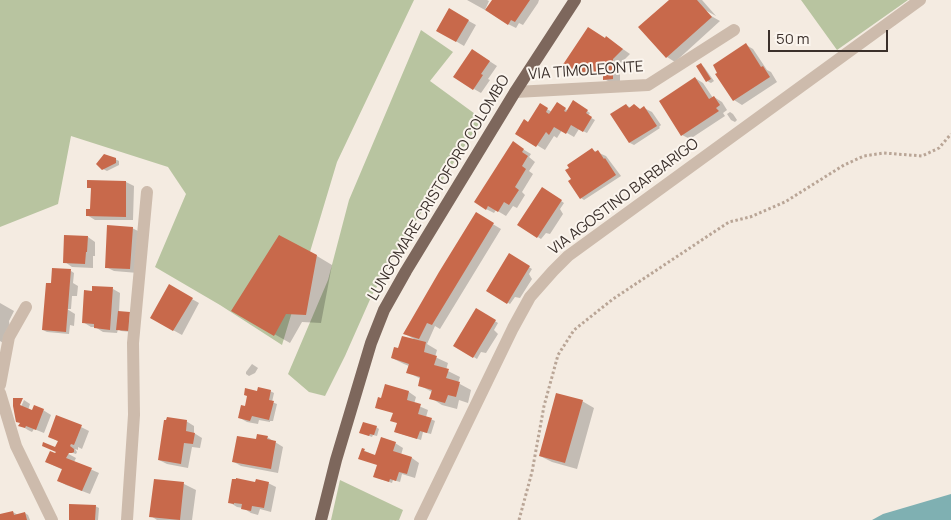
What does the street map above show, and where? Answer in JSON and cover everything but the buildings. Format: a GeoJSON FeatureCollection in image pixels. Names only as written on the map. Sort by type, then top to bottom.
{"type":"FeatureCollection","features":[{"type":"Feature","properties":{"kind":"main road","name":"LUNGOMARE CRISTOFORO COLOMBO"},"geometry":{"type":"LineString","coordinates":[[321,520],[336,460],[371,343],[384,310],[515,92],[575,0]]}},
{"type":"Feature","properties":{"kind":"street","name":"VIA AGOSTINO BARBARIGO"},"geometry":{"type":"LineString","coordinates":[[420,520],[526,304],[553,271],[568,256],[920,0]]}},
{"type":"Feature","properties":{"kind":"street","name":"VIA TIMOLEONTE"},"geometry":{"type":"LineString","coordinates":[[515,92],[648,85],[734,30]]}},
{"type":"Feature","properties":{"kind":"street"},"geometry":{"type":"LineString","coordinates":[[127,520],[134,415],[134,343],[147,192]]}},
{"type":"Feature","properties":{"kind":"street"},"geometry":{"type":"LineString","coordinates":[[0,385],[9,337],[26,307]]}},
{"type":"Feature","properties":{"kind":"street"},"geometry":{"type":"LineString","coordinates":[[0,393],[16,446],[52,520]]}},
{"type":"Feature","properties":{"kind":"path"},"geometry":{"type":"LineString","coordinates":[[519,520],[532,472],[544,406],[558,355],[574,330],[613,299],[729,222],[750,217],[785,202],[844,165],[864,156],[884,153],[922,156],[939,148],[951,134]]}},
{"type":"Feature","properties":{"kind":"green space"},"geometry":{"type":"Polygon","coordinates":[[[0,0],[414,0],[337,162],[282,345],[220,305],[155,267],[186,194],[168,167],[71,136],[58,204],[0,227],[0,0]]]}},
{"type":"Feature","properties":{"kind":"green space"},"geometry":{"type":"Polygon","coordinates":[[[801,0],[908,0],[837,50],[801,0]]]}},
{"type":"Feature","properties":{"kind":"green space"},"geometry":{"type":"Polygon","coordinates":[[[421,30],[453,52],[430,81],[482,119],[404,239],[372,295],[325,396],[309,392],[288,374],[328,280],[349,200],[421,30]]]}},
{"type":"Feature","properties":{"kind":"green space"},"geometry":{"type":"Polygon","coordinates":[[[340,480],[403,510],[399,520],[331,520],[340,480]]]}},
{"type":"Feature","properties":{"kind":"water"},"geometry":{"type":"Polygon","coordinates":[[[951,494],[951,520],[872,520],[883,514],[951,494]]]}}]}
